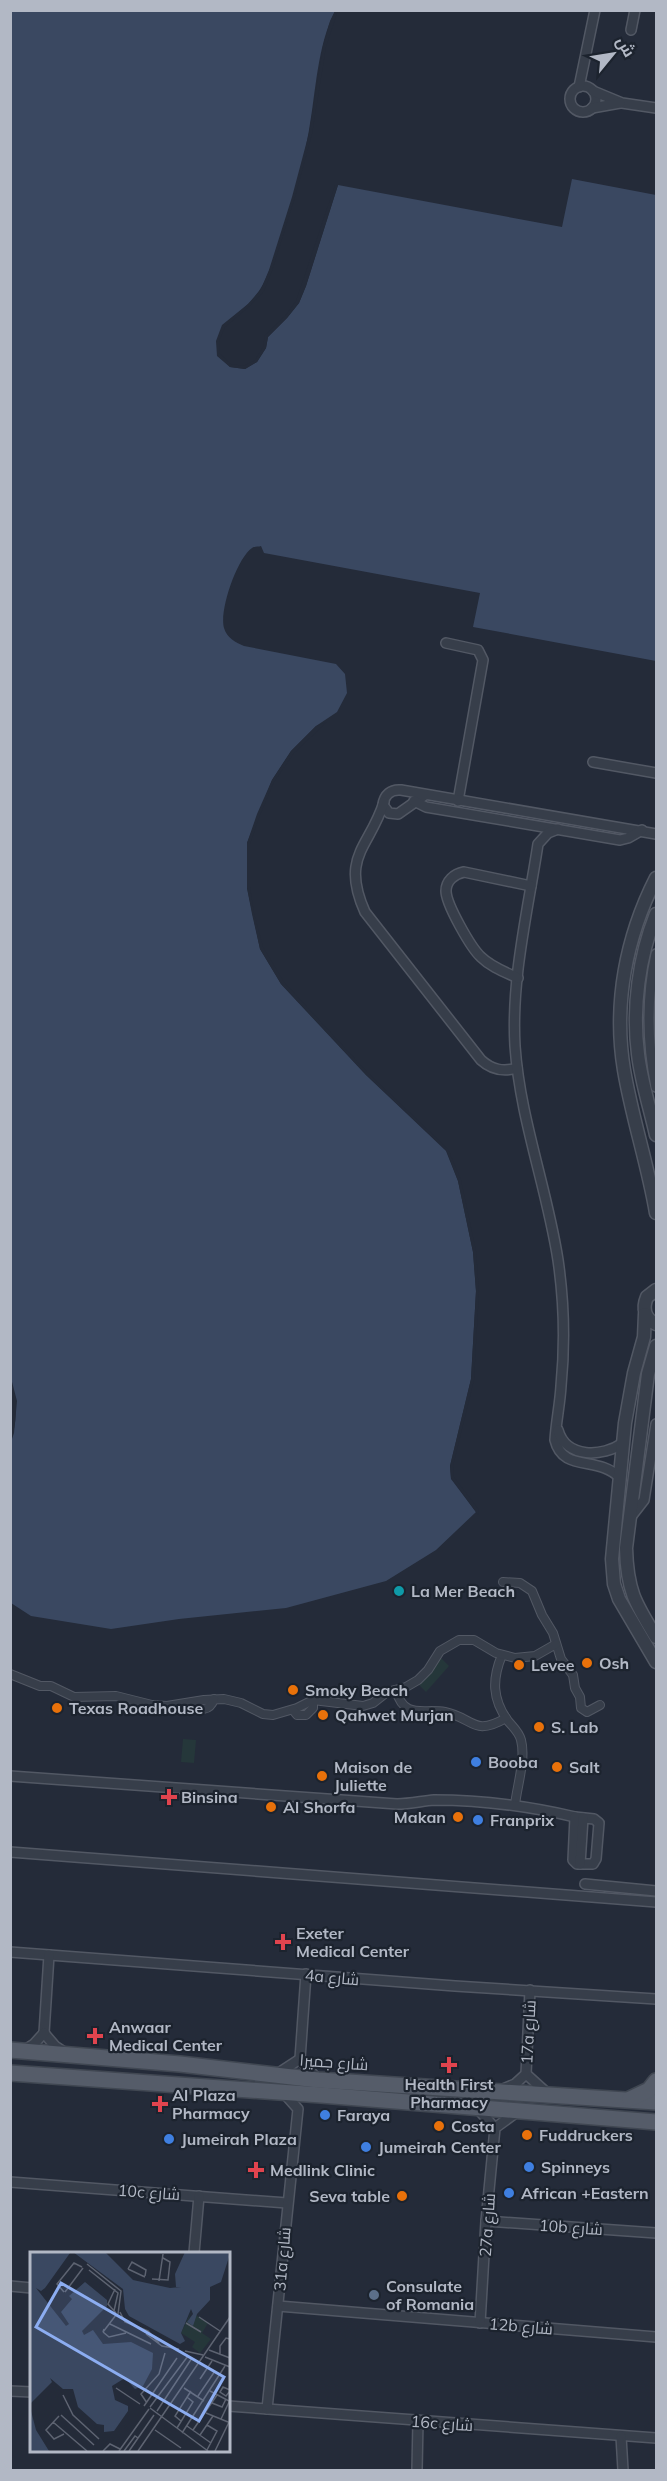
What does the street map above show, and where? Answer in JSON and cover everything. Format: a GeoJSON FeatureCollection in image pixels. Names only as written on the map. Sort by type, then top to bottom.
{"type":"FeatureCollection","features":[{"type":"Feature","properties":{"kind":"main road","name":"شارع جميرا"},"geometry":{"type":"LineString","coordinates":[[16,2050],[274,2075],[319,2087],[477,2108],[657,2121]]}},
{"type":"Feature","properties":{"kind":"main road","name":"شارع جميرا"},"geometry":{"type":"LineString","coordinates":[[10,2073],[283,2092],[319,2087],[501,2090],[657,2102]]}},
{"type":"Feature","properties":{"kind":"main road"},"geometry":{"type":"LineString","coordinates":[[630,2099],[649,2090],[657,2081]]}},
{"type":"Feature","properties":{"kind":"street"},"geometry":{"type":"LineString","coordinates":[[579,87],[595,10]]}},
{"type":"Feature","properties":{"kind":"street"},"geometry":{"type":"LineString","coordinates":[[631,30],[635,10]]}},
{"type":"Feature","properties":{"kind":"street"},"geometry":{"type":"LineString","coordinates":[[622,103],[581,112],[572,106],[571,94],[584,86],[622,103],[657,108]]}},
{"type":"Feature","properties":{"kind":"street"},"geometry":{"type":"LineString","coordinates":[[592,108],[596,98],[593,91]]}},
{"type":"Feature","properties":{"kind":"street"},"geometry":{"type":"LineString","coordinates":[[446,643],[478,650],[483,657],[458,801]]}},
{"type":"Feature","properties":{"kind":"street"},"geometry":{"type":"LineString","coordinates":[[593,762],[657,773]]}},
{"type":"Feature","properties":{"kind":"street"},"geometry":{"type":"LineString","coordinates":[[517,1068],[502,1071],[494,1069],[481,1060],[365,912],[357,886],[356,868],[363,843],[384,802],[390,792],[398,790],[657,834]]}},
{"type":"Feature","properties":{"kind":"street"},"geometry":{"type":"LineString","coordinates":[[373,826],[395,815],[425,795]]}},
{"type":"Feature","properties":{"kind":"street"},"geometry":{"type":"LineString","coordinates":[[414,801],[426,807],[620,840],[642,830]]}},
{"type":"Feature","properties":{"kind":"street"},"geometry":{"type":"LineString","coordinates":[[384,802],[386,811],[395,815]]}},
{"type":"Feature","properties":{"kind":"street"},"geometry":{"type":"LineString","coordinates":[[526,824],[538,844]]}},
{"type":"Feature","properties":{"kind":"street"},"geometry":{"type":"LineString","coordinates":[[558,829],[548,833],[538,844],[518,978],[515,1019],[517,1068],[524,1110],[549,1211],[558,1262],[563,1344],[557,1447],[565,1458],[606,1467],[620,1478]]}},
{"type":"Feature","properties":{"kind":"street"},"geometry":{"type":"LineString","coordinates":[[518,978],[493,966],[473,949],[447,898],[446,888],[451,879],[464,872],[531,886]]}},
{"type":"Feature","properties":{"kind":"street"},"geometry":{"type":"LineString","coordinates":[[657,878],[640,914],[630,946],[620,1015],[624,1069],[645,1152],[657,1213]]}},
{"type":"Feature","properties":{"kind":"street"},"geometry":{"type":"LineString","coordinates":[[657,914],[647,941],[639,979],[636,1024],[640,1069],[657,1135]]}},
{"type":"Feature","properties":{"kind":"street"},"geometry":{"type":"LineString","coordinates":[[657,954],[650,987],[648,1020],[650,1054],[657,1087]]}},
{"type":"Feature","properties":{"kind":"street"},"geometry":{"type":"LineString","coordinates":[[656,1289],[645,1301],[644,1337],[634,1373],[623,1443],[612,1560],[614,1584],[623,1608],[657,1662]]}},
{"type":"Feature","properties":{"kind":"street"},"geometry":{"type":"LineString","coordinates":[[645,1314],[650,1321],[657,1324]]}},
{"type":"Feature","properties":{"kind":"street"},"geometry":{"type":"LineString","coordinates":[[657,1346],[648,1374],[626,1548],[629,1583],[636,1605],[657,1637]]}},
{"type":"Feature","properties":{"kind":"street"},"geometry":{"type":"LineString","coordinates":[[648,1374],[657,1384]]}},
{"type":"Feature","properties":{"kind":"street"},"geometry":{"type":"LineString","coordinates":[[630,1518],[644,1500],[657,1424]]}},
{"type":"Feature","properties":{"kind":"street"},"geometry":{"type":"LineString","coordinates":[[557,1426],[562,1441],[576,1451],[605,1452],[623,1443]]}},
{"type":"Feature","properties":{"kind":"street"},"geometry":{"type":"LineString","coordinates":[[503,1582],[520,1583],[532,1591],[561,1659],[573,1676],[581,1708],[587,1712],[600,1706]]}},
{"type":"Feature","properties":{"kind":"street"},"geometry":{"type":"LineString","coordinates":[[10,1674],[40,1686],[51,1686],[74,1696],[116,1696],[160,1706],[214,1699],[232,1701],[263,1713],[277,1714],[293,1710],[313,1700],[363,1706],[373,1703],[387,1692],[406,1687],[418,1680],[429,1670],[440,1651],[452,1642],[467,1639],[502,1655],[525,1658],[535,1656],[556,1644]]}},
{"type":"Feature","properties":{"kind":"street"},"geometry":{"type":"LineString","coordinates":[[502,1655],[495,1676],[494,1690],[506,1718],[519,1734],[522,1748],[515,1805]]}},
{"type":"Feature","properties":{"kind":"street"},"geometry":{"type":"LineString","coordinates":[[396,1690],[401,1702],[412,1711],[448,1713],[471,1725],[483,1727],[494,1725],[506,1718]]}},
{"type":"Feature","properties":{"kind":"street"},"geometry":{"type":"LineString","coordinates":[[10,1776],[397,1804],[455,1800],[515,1805],[594,1819],[599,1823],[596,1860],[593,1864],[575,1862],[573,1858],[579,1817]]}},
{"type":"Feature","properties":{"kind":"street"},"geometry":{"type":"LineString","coordinates":[[10,1852],[657,1902]]}},
{"type":"Feature","properties":{"kind":"street"},"geometry":{"type":"LineString","coordinates":[[583,1864],[584,1896]]}},
{"type":"Feature","properties":{"kind":"street"},"geometry":{"type":"LineString","coordinates":[[585,1884],[657,1891]]}},
{"type":"Feature","properties":{"kind":"street","name":"4a شارع"},"geometry":{"type":"LineString","coordinates":[[10,1952],[656,2000]]}},
{"type":"Feature","properties":{"kind":"street"},"geometry":{"type":"LineString","coordinates":[[16,2050],[34,2044],[44,2033],[49,1955]]}},
{"type":"Feature","properties":{"kind":"street"},"geometry":{"type":"LineString","coordinates":[[283,2092],[298,2109],[319,2087],[300,2059],[306,1974]]}},
{"type":"Feature","properties":{"kind":"street","name":"17a شارع"},"geometry":{"type":"LineString","coordinates":[[501,2090],[515,2084],[526,2074],[530,1990]]}},
{"type":"Feature","properties":{"kind":"street"},"geometry":{"type":"LineString","coordinates":[[44,2033],[55,2046],[70,2054]]}},
{"type":"Feature","properties":{"kind":"street"},"geometry":{"type":"LineString","coordinates":[[274,2075],[300,2059]]}},
{"type":"Feature","properties":{"kind":"street","name":"17a شارع"},"geometry":{"type":"LineString","coordinates":[[526,2074],[547,2093]]}},
{"type":"Feature","properties":{"kind":"street"},"geometry":{"type":"LineString","coordinates":[[477,2108],[495,2128],[519,2112]]}},
{"type":"Feature","properties":{"kind":"street","name":"31a شارع"},"geometry":{"type":"LineString","coordinates":[[267,2409],[298,2109]]}},
{"type":"Feature","properties":{"kind":"street","name":"27a شارع"},"geometry":{"type":"LineString","coordinates":[[480,2322],[486,2221],[495,2128]]}},
{"type":"Feature","properties":{"kind":"street","name":"10c شارع"},"geometry":{"type":"LineString","coordinates":[[10,2182],[287,2203]]}},
{"type":"Feature","properties":{"kind":"street"},"geometry":{"type":"LineString","coordinates":[[194,2252],[199,2196]]}},
{"type":"Feature","properties":{"kind":"street","name":"10b شارع"},"geometry":{"type":"LineString","coordinates":[[486,2221],[657,2233]]}},
{"type":"Feature","properties":{"kind":"street"},"geometry":{"type":"LineString","coordinates":[[10,2286],[30,2288]]}},
{"type":"Feature","properties":{"kind":"street","name":"12b شارع"},"geometry":{"type":"LineString","coordinates":[[278,2306],[657,2337]]}},
{"type":"Feature","properties":{"kind":"street"},"geometry":{"type":"LineString","coordinates":[[10,2391],[30,2392]]}},
{"type":"Feature","properties":{"kind":"street","name":"16c شارع"},"geometry":{"type":"LineString","coordinates":[[230,2406],[657,2438]]}},
{"type":"Feature","properties":{"kind":"street"},"geometry":{"type":"LineString","coordinates":[[417,2421],[417,2470]]}},
{"type":"Feature","properties":{"kind":"street"},"geometry":{"type":"LineString","coordinates":[[621,2436],[623,2470]]}},
{"type":"Feature","properties":{"kind":"shaded area"},"geometry":{"type":"Polygon","coordinates":[[[439,1656],[449,1666],[426,1692],[417,1683],[439,1656]]]}},
{"type":"Feature","properties":{"kind":"shaded area"},"geometry":{"type":"Polygon","coordinates":[[[183,1739],[196,1740],[194,1763],[181,1762],[183,1739]]]}},
{"type":"Feature","properties":{"kind":"water"},"geometry":{"type":"Polygon","coordinates":[[[11,11],[335,11],[324,39],[302,166],[275,254],[265,280],[257,293],[220,331],[218,356],[230,367],[245,369],[257,362],[266,348],[268,337],[299,303],[338,185],[562,227],[572,179],[656,195],[656,661],[473,627],[480,593],[264,553],[261,546],[252,548],[241,562],[230,585],[224,610],[225,631],[237,643],[336,664],[345,674],[347,693],[337,712],[316,726],[291,751],[272,780],[247,843],[247,888],[260,949],[281,984],[366,1075],[446,1151],[458,1181],[473,1252],[476,1291],[471,1379],[450,1466],[451,1479],[476,1512],[436,1550],[386,1581],[286,1608],[179,1619],[111,1629],[31,1616],[11,1603],[10,1442],[15,1426],[16,1410],[10,1378],[11,11]]]}},
{"type":"Feature","properties":{"kind":"pier"},"geometry":{"type":"Polygon","coordinates":[[[338,10],[326,47],[312,134],[272,271],[264,291],[225,327],[219,341],[220,354],[231,364],[244,366],[255,360],[263,347],[265,335],[285,316],[296,301],[335,185],[338,185],[299,303],[268,337],[266,348],[257,362],[245,369],[230,367],[217,356],[216,341],[222,325],[248,304],[261,289],[269,270],[309,133],[323,46],[330,21],[335,11],[338,10]]]}},
{"type":"Feature","properties":{"kind":"pier"},"geometry":{"type":"Polygon","coordinates":[[[327,722],[294,753],[274,782],[260,815],[250,844],[250,887],[254,913],[263,947],[284,982],[368,1073],[448,1149],[461,1180],[476,1251],[479,1291],[474,1380],[453,1466],[454,1477],[479,1510],[478,1515],[451,1478],[450,1466],[471,1379],[476,1291],[473,1252],[458,1181],[446,1150],[366,1075],[281,984],[260,949],[247,888],[247,843],[272,780],[291,751],[316,726],[327,722]]]}},
{"type":"Feature","properties":{"kind":"pier"},"geometry":{"type":"Polygon","coordinates":[[[11,1378],[17,1401],[11,1442],[14,1402],[11,1378]]]}},
{"type":"Feature","properties":{"kind":"place","name":"La Mer Beach"},"geometry":{"type":"Point","coordinates":[399,1591]}},
{"type":"Feature","properties":{"kind":"place","name":"Osh"},"geometry":{"type":"Point","coordinates":[587,1663]}},
{"type":"Feature","properties":{"kind":"place","name":"Levee"},"geometry":{"type":"Point","coordinates":[519,1665]}},
{"type":"Feature","properties":{"kind":"place","name":"Smoky Beach"},"geometry":{"type":"Point","coordinates":[293,1690]}},
{"type":"Feature","properties":{"kind":"place","name":"Texas Roadhouse"},"geometry":{"type":"Point","coordinates":[57,1708]}},
{"type":"Feature","properties":{"kind":"place","name":"Qahwet Murjan"},"geometry":{"type":"Point","coordinates":[323,1715]}},
{"type":"Feature","properties":{"kind":"place","name":"S. Lab"},"geometry":{"type":"Point","coordinates":[539,1727]}},
{"type":"Feature","properties":{"kind":"place","name":"Booba"},"geometry":{"type":"Point","coordinates":[476,1762]}},
{"type":"Feature","properties":{"kind":"place","name":"Salt"},"geometry":{"type":"Point","coordinates":[557,1767]}},
{"type":"Feature","properties":{"kind":"place","name":"Maison de Juliette"},"geometry":{"type":"Point","coordinates":[322,1776]}},
{"type":"Feature","properties":{"kind":"place","name":"Binsina"},"geometry":{"type":"Point","coordinates":[169,1797]}},
{"type":"Feature","properties":{"kind":"place","name":"Al Shorfa"},"geometry":{"type":"Point","coordinates":[271,1807]}},
{"type":"Feature","properties":{"kind":"place","name":"Makan"},"geometry":{"type":"Point","coordinates":[458,1817]}},
{"type":"Feature","properties":{"kind":"place","name":"Franprix"},"geometry":{"type":"Point","coordinates":[478,1820]}},
{"type":"Feature","properties":{"kind":"place","name":"Exeter Medical Center"},"geometry":{"type":"Point","coordinates":[283,1942]}},
{"type":"Feature","properties":{"kind":"place","name":"Anwaar Medical Center"},"geometry":{"type":"Point","coordinates":[95,2036]}},
{"type":"Feature","properties":{"kind":"place","name":"Health First Pharmacy"},"geometry":{"type":"Point","coordinates":[449,2065]}},
{"type":"Feature","properties":{"kind":"place","name":"Al Plaza Pharmacy"},"geometry":{"type":"Point","coordinates":[160,2104]}},
{"type":"Feature","properties":{"kind":"place","name":"Faraya"},"geometry":{"type":"Point","coordinates":[325,2115]}},
{"type":"Feature","properties":{"kind":"place","name":"Costa"},"geometry":{"type":"Point","coordinates":[439,2126]}},
{"type":"Feature","properties":{"kind":"place","name":"Fuddruckers"},"geometry":{"type":"Point","coordinates":[527,2135]}},
{"type":"Feature","properties":{"kind":"place","name":"Jumeirah Plaza"},"geometry":{"type":"Point","coordinates":[169,2139]}},
{"type":"Feature","properties":{"kind":"place","name":"Jumeirah Center"},"geometry":{"type":"Point","coordinates":[366,2147]}},
{"type":"Feature","properties":{"kind":"place","name":"Spinneys"},"geometry":{"type":"Point","coordinates":[529,2167]}},
{"type":"Feature","properties":{"kind":"place","name":"Medlink Clinic"},"geometry":{"type":"Point","coordinates":[256,2170]}},
{"type":"Feature","properties":{"kind":"place","name":"African +Eastern"},"geometry":{"type":"Point","coordinates":[509,2193]}},
{"type":"Feature","properties":{"kind":"place","name":"Seva table"},"geometry":{"type":"Point","coordinates":[402,2196]}},
{"type":"Feature","properties":{"kind":"place","name":"Consulate of Romania"},"geometry":{"type":"Point","coordinates":[374,2295]}}]}
